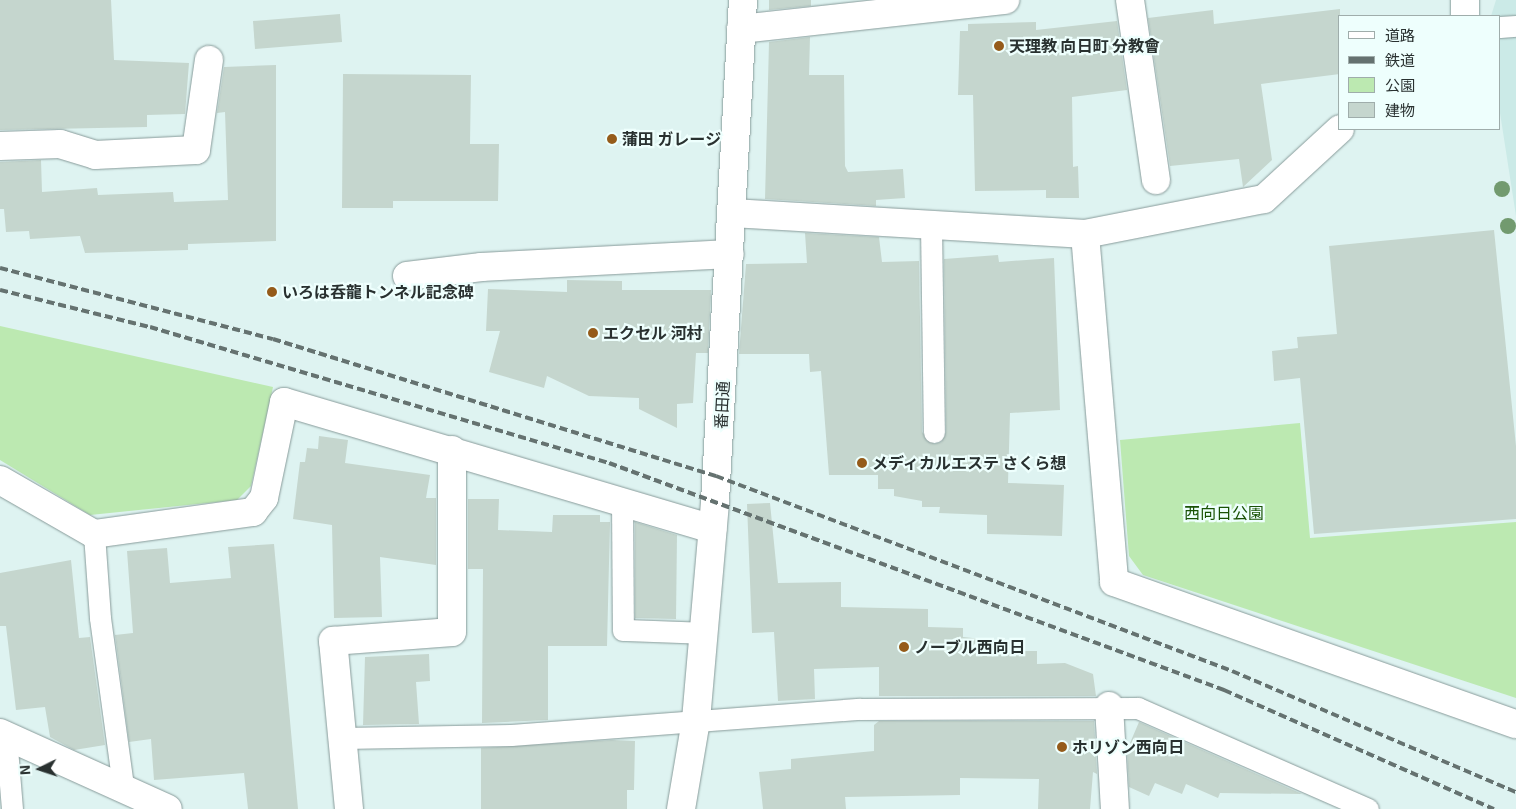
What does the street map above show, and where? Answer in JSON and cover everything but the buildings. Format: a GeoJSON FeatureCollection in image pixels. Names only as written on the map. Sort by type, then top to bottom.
{"type":"FeatureCollection","features":[{"type":"Feature","properties":{"kind":"street","name":"番田通"},"geometry":{"type":"LineString","coordinates":[[681,809],[696,720],[713,529],[743,0]]}},
{"type":"Feature","properties":{"kind":"street"},"geometry":{"type":"LineString","coordinates":[[741,29],[1005,0]]}},
{"type":"Feature","properties":{"kind":"street"},"geometry":{"type":"LineString","coordinates":[[1130,0],[1156,180]]}},
{"type":"Feature","properties":{"kind":"street"},"geometry":{"type":"LineString","coordinates":[[0,146],[60,144],[96,155],[196,150],[208,60]]}},
{"type":"Feature","properties":{"kind":"street"},"geometry":{"type":"LineString","coordinates":[[732,213],[1085,234],[1264,199],[1339,130]]}},
{"type":"Feature","properties":{"kind":"street"},"geometry":{"type":"LineString","coordinates":[[1085,234],[1114,582],[1516,724]]}},
{"type":"Feature","properties":{"kind":"street"},"geometry":{"type":"LineString","coordinates":[[407,276],[481,266],[730,254]]}},
{"type":"Feature","properties":{"kind":"street"},"geometry":{"type":"LineString","coordinates":[[0,480],[94,534],[253,512],[264,498],[284,402],[622,500],[713,529]]}},
{"type":"Feature","properties":{"kind":"street"},"geometry":{"type":"LineString","coordinates":[[349,809],[333,640],[452,632],[452,450]]}},
{"type":"Feature","properties":{"kind":"street"},"geometry":{"type":"LineString","coordinates":[[1109,706],[1115,809]]}},
{"type":"Feature","properties":{"kind":"street"},"geometry":{"type":"LineString","coordinates":[[3,735],[123,787],[168,809]]}},
{"type":"Feature","properties":{"kind":"lane"},"geometry":{"type":"LineString","coordinates":[[1501,27],[1516,26]]}},
{"type":"Feature","properties":{"kind":"lane"},"geometry":{"type":"LineString","coordinates":[[931,225],[934,432]]}},
{"type":"Feature","properties":{"kind":"lane"},"geometry":{"type":"LineString","coordinates":[[622,500],[623,630],[704,634]]}},
{"type":"Feature","properties":{"kind":"lane"},"geometry":{"type":"LineString","coordinates":[[94,534],[100,618],[123,787]]}},
{"type":"Feature","properties":{"kind":"lane"},"geometry":{"type":"LineString","coordinates":[[343,738],[511,735],[860,709],[1109,706],[1138,708],[1368,809]]}},
{"type":"Feature","properties":{"kind":"lane"},"geometry":{"type":"LineString","coordinates":[[3,735],[12,809]]}},
{"type":"Feature","properties":{"kind":"shaded area"},"geometry":{"type":"Polygon","coordinates":[[[1496,0],[1516,0],[1516,216],[1501,119],[1501,15],[1491,15],[1496,0]]]}},
{"type":"Feature","properties":{"kind":"green space"},"geometry":{"type":"Polygon","coordinates":[[[0,326],[273,387],[251,486],[237,500],[90,515],[0,460],[0,326]]]}},
{"type":"Feature","properties":{"kind":"green space","name":"西向日公園"},"geometry":{"type":"Polygon","coordinates":[[[1300,423],[1310,538],[1516,522],[1516,698],[1143,575],[1129,556],[1120,440],[1300,423]]]}},
{"type":"Feature","properties":{"kind":"railway"},"geometry":{"type":"LineString","coordinates":[[0,268],[273,339],[716,476],[1232,671],[1516,792]]}},
{"type":"Feature","properties":{"kind":"railway"},"geometry":{"type":"LineString","coordinates":[[0,290],[150,327],[609,463],[1224,690],[1494,809]]}},
{"type":"Feature","properties":{"kind":"place","name":"天理教 向日町 分教會"},"geometry":{"type":"Point","coordinates":[999,46]}},
{"type":"Feature","properties":{"kind":"place","name":"蒲田 ガレージ"},"geometry":{"type":"Point","coordinates":[612,139]}},
{"type":"Feature","properties":{"kind":"place","name":"いろは呑龍トンネル記念碑"},"geometry":{"type":"Point","coordinates":[272,292]}},
{"type":"Feature","properties":{"kind":"place","name":"エクセル 河村"},"geometry":{"type":"Point","coordinates":[593,333]}},
{"type":"Feature","properties":{"kind":"place","name":"メディカルエステ さくら想"},"geometry":{"type":"Point","coordinates":[862,463]}},
{"type":"Feature","properties":{"kind":"place","name":"ノーブル西向日"},"geometry":{"type":"Point","coordinates":[904,647]}},
{"type":"Feature","properties":{"kind":"place","name":"ホリゾン西向日"},"geometry":{"type":"Point","coordinates":[1062,747]}}]}
